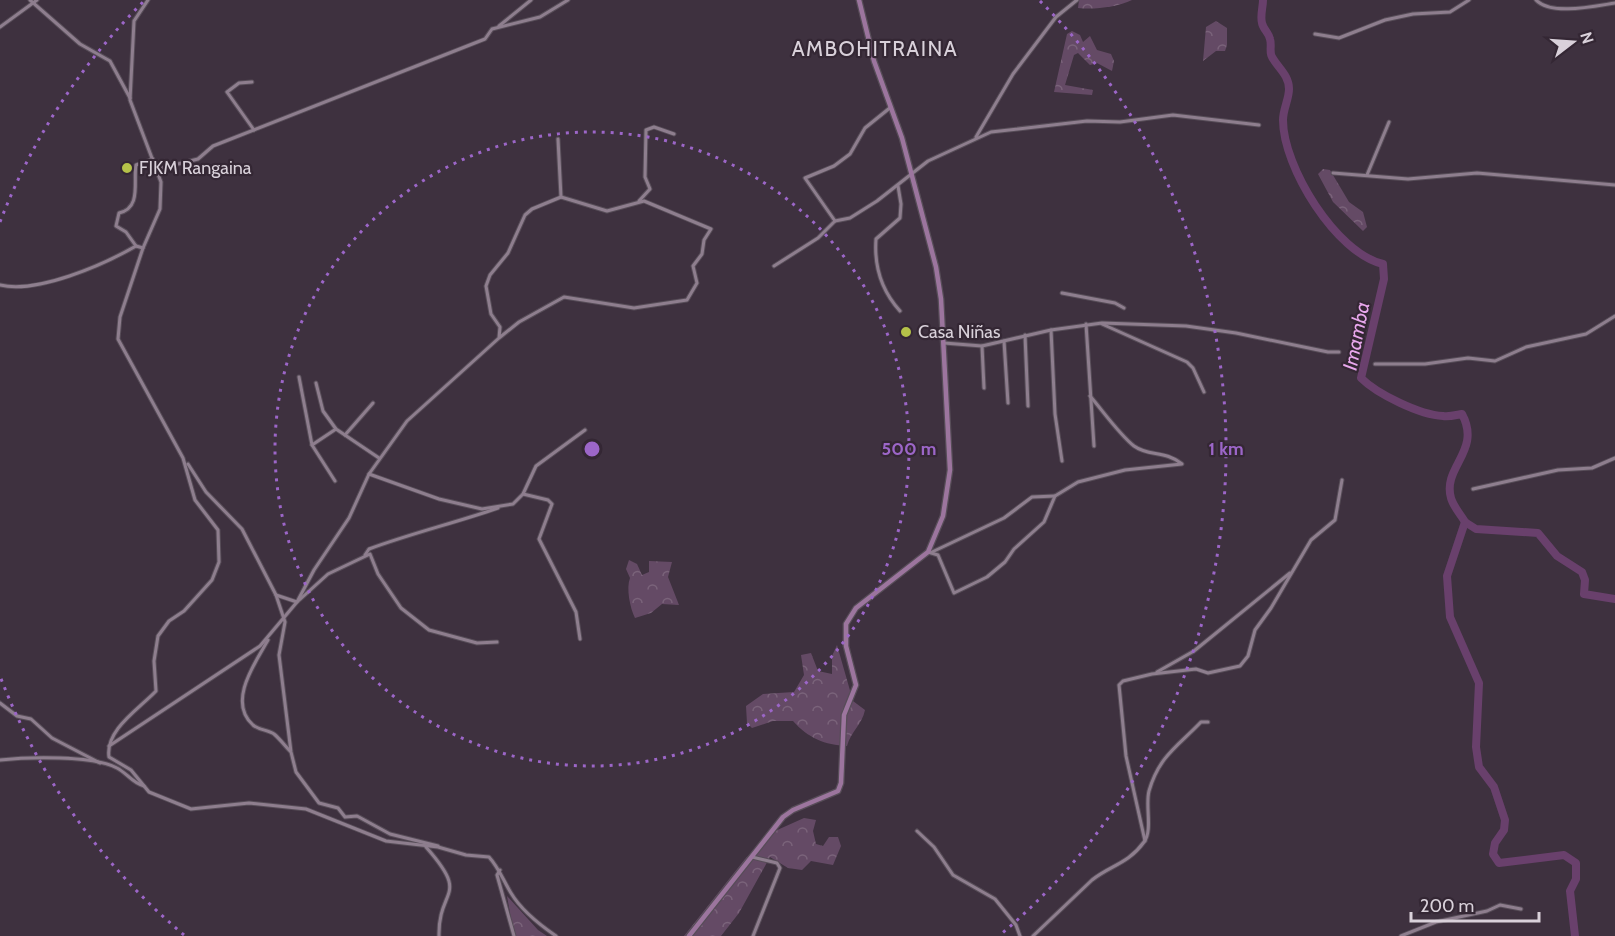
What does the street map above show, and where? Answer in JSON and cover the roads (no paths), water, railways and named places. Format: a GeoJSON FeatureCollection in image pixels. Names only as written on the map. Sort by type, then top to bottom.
{"type":"FeatureCollection","features":[{"type":"Feature","properties":{"kind":"street"},"geometry":{"type":"LineString","coordinates":[[0,27],[31,1],[37,0]]}},
{"type":"Feature","properties":{"kind":"street"},"geometry":{"type":"LineString","coordinates":[[130,100],[134,21],[148,0]]}},
{"type":"Feature","properties":{"kind":"street"},"geometry":{"type":"LineString","coordinates":[[498,27],[531,0]]}},
{"type":"Feature","properties":{"kind":"street"},"geometry":{"type":"LineString","coordinates":[[157,170],[198,159],[213,146],[485,39],[492,29],[540,17],[568,0]]}},
{"type":"Feature","properties":{"kind":"street"},"geometry":{"type":"LineString","coordinates":[[859,0],[874,61],[902,138],[910,177],[936,267],[941,299],[950,470],[943,516],[930,552]]}},
{"type":"Feature","properties":{"kind":"street"},"geometry":{"type":"LineString","coordinates":[[975,139],[1013,74],[1056,17],[1077,0]]}},
{"type":"Feature","properties":{"kind":"street"},"geometry":{"type":"LineString","coordinates":[[1315,34],[1339,38],[1385,21],[1413,14],[1450,12],[1469,0]]}},
{"type":"Feature","properties":{"kind":"street"},"geometry":{"type":"LineString","coordinates":[[1536,0],[1542,5],[1571,9],[1615,3]]}},
{"type":"Feature","properties":{"kind":"street"},"geometry":{"type":"LineString","coordinates":[[31,1],[80,44],[110,61],[130,100],[157,170],[161,182],[160,208],[143,248],[120,317],[118,339],[183,458],[206,492],[242,529],[276,595],[283,618],[284,637],[279,655],[291,752],[296,772],[319,803],[338,808],[345,817],[357,816],[390,834],[466,855],[489,857],[500,870],[511,894],[539,924],[556,936]]}},
{"type":"Feature","properties":{"kind":"street"},"geometry":{"type":"LineString","coordinates":[[252,82],[239,83],[227,92],[254,130]]}},
{"type":"Feature","properties":{"kind":"street"},"geometry":{"type":"LineString","coordinates":[[835,222],[805,178],[834,166],[850,154],[865,128],[891,107]]}},
{"type":"Feature","properties":{"kind":"street"},"geometry":{"type":"LineString","coordinates":[[774,266],[818,238],[835,222],[850,218],[898,186],[928,161],[991,132],[1077,122],[1119,122],[1173,115],[1259,125]]}},
{"type":"Feature","properties":{"kind":"street"},"geometry":{"type":"LineString","coordinates":[[1367,175],[1389,122]]}},
{"type":"Feature","properties":{"kind":"street"},"geometry":{"type":"LineString","coordinates":[[638,202],[650,189],[645,177],[646,130],[654,128],[674,134]]}},
{"type":"Feature","properties":{"kind":"street"},"geometry":{"type":"LineString","coordinates":[[558,139],[561,197]]}},
{"type":"Feature","properties":{"kind":"street"},"geometry":{"type":"LineString","coordinates":[[143,248],[136,246],[126,232],[116,226],[116,218],[134,200],[136,165],[153,159]]}},
{"type":"Feature","properties":{"kind":"street"},"geometry":{"type":"LineString","coordinates":[[1334,174],[1410,179],[1477,173],[1615,185]]}},
{"type":"Feature","properties":{"kind":"street"},"geometry":{"type":"LineString","coordinates":[[898,186],[900,218],[876,239],[874,260],[877,274],[900,311]]}},
{"type":"Feature","properties":{"kind":"street"},"geometry":{"type":"LineString","coordinates":[[297,602],[314,570],[349,518],[369,474],[407,421],[499,338],[519,322],[564,297],[634,308],[687,300],[697,284],[693,266],[702,254],[704,240],[711,229],[644,201],[607,211],[561,197],[532,209],[525,215],[508,253],[490,275],[486,286],[491,314],[500,327],[499,338]]}},
{"type":"Feature","properties":{"kind":"street"},"geometry":{"type":"LineString","coordinates":[[0,285],[14,288],[38,283],[90,268],[136,246]]}},
{"type":"Feature","properties":{"kind":"street"},"geometry":{"type":"LineString","coordinates":[[1062,293],[1114,303],[1124,308]]}},
{"type":"Feature","properties":{"kind":"street"},"geometry":{"type":"LineString","coordinates":[[1375,364],[1425,364],[1468,358],[1495,361],[1526,347],[1581,336],[1615,316]]}},
{"type":"Feature","properties":{"kind":"street"},"geometry":{"type":"LineString","coordinates":[[943,343],[982,346],[1025,335],[1100,323],[1186,326],[1236,333],[1328,352],[1339,352]]}},
{"type":"Feature","properties":{"kind":"street"},"geometry":{"type":"LineString","coordinates":[[1100,323],[1187,362],[1193,368],[1204,392]]}},
{"type":"Feature","properties":{"kind":"street"},"geometry":{"type":"LineString","coordinates":[[1086,324],[1094,446]]}},
{"type":"Feature","properties":{"kind":"street"},"geometry":{"type":"LineString","coordinates":[[1051,330],[1055,414],[1062,461]]}},
{"type":"Feature","properties":{"kind":"street"},"geometry":{"type":"LineString","coordinates":[[1025,335],[1028,406]]}},
{"type":"Feature","properties":{"kind":"street"},"geometry":{"type":"LineString","coordinates":[[1004,341],[1008,403]]}},
{"type":"Feature","properties":{"kind":"street"},"geometry":{"type":"LineString","coordinates":[[982,346],[984,388]]}},
{"type":"Feature","properties":{"kind":"street"},"geometry":{"type":"LineString","coordinates":[[299,377],[312,445],[335,481]]}},
{"type":"Feature","properties":{"kind":"street"},"geometry":{"type":"LineString","coordinates":[[316,383],[323,411],[336,429],[379,458]]}},
{"type":"Feature","properties":{"kind":"street"},"geometry":{"type":"LineString","coordinates":[[689,936],[783,817],[793,810],[838,791],[841,783],[844,716],[856,685],[846,646],[846,624],[856,608],[930,552],[1004,518],[1032,496],[1055,496],[1078,482],[1108,472],[1182,464],[1168,454],[1150,452],[1134,446],[1090,396]]}},
{"type":"Feature","properties":{"kind":"street"},"geometry":{"type":"LineString","coordinates":[[345,435],[373,403]]}},
{"type":"Feature","properties":{"kind":"street"},"geometry":{"type":"LineString","coordinates":[[312,445],[336,429]]}},
{"type":"Feature","properties":{"kind":"street"},"geometry":{"type":"LineString","coordinates":[[369,474],[439,499],[482,509],[513,504],[523,494],[536,466],[585,430]]}},
{"type":"Feature","properties":{"kind":"street"},"geometry":{"type":"LineString","coordinates":[[183,458],[195,500],[218,530],[219,562],[212,580],[158,636],[154,661],[156,691],[112,735],[108,747],[110,757],[131,770],[149,792],[191,809],[249,802],[306,809],[386,841],[438,847]]}},
{"type":"Feature","properties":{"kind":"street"},"geometry":{"type":"LineString","coordinates":[[1473,489],[1558,470],[1592,468],[1615,458]]}},
{"type":"Feature","properties":{"kind":"street"},"geometry":{"type":"LineString","coordinates":[[1145,841],[1134,800],[1118,690],[1123,681],[1152,674],[1196,669],[1208,673],[1240,666],[1248,656],[1255,630],[1311,540],[1335,520],[1342,480]]}},
{"type":"Feature","properties":{"kind":"street"},"geometry":{"type":"LineString","coordinates":[[523,494],[548,500],[552,504],[539,539],[576,612],[580,639]]}},
{"type":"Feature","properties":{"kind":"street"},"geometry":{"type":"LineString","coordinates":[[930,552],[938,555],[954,593],[987,577],[1005,562],[1014,549],[1044,522],[1055,496]]}},
{"type":"Feature","properties":{"kind":"street"},"geometry":{"type":"LineString","coordinates":[[365,555],[369,549],[411,533],[468,520],[507,505]]}},
{"type":"Feature","properties":{"kind":"street"},"geometry":{"type":"LineString","coordinates":[[108,747],[260,646],[297,602],[328,574],[365,555],[370,554],[378,574],[401,608],[429,630],[477,643],[498,642]]}},
{"type":"Feature","properties":{"kind":"street"},"geometry":{"type":"LineString","coordinates":[[1152,674],[1194,651],[1291,572]]}},
{"type":"Feature","properties":{"kind":"street"},"geometry":{"type":"LineString","coordinates":[[276,595],[297,602]]}},
{"type":"Feature","properties":{"kind":"street"},"geometry":{"type":"LineString","coordinates":[[273,631],[244,688],[241,700],[244,711],[255,727],[274,734],[291,752]]}},
{"type":"Feature","properties":{"kind":"street"},"geometry":{"type":"LineString","coordinates":[[0,703],[17,716],[31,719],[52,738],[84,752],[101,764]]}},
{"type":"Feature","properties":{"kind":"street"},"geometry":{"type":"LineString","coordinates":[[1033,936],[1092,880],[1124,864],[1145,841],[1148,800],[1157,770],[1169,750],[1201,722],[1208,722]]}},
{"type":"Feature","properties":{"kind":"street"},"geometry":{"type":"LineString","coordinates":[[0,760],[75,759],[117,767],[138,784],[146,786]]}},
{"type":"Feature","properties":{"kind":"street"},"geometry":{"type":"LineString","coordinates":[[917,831],[934,847],[953,875],[995,899],[1016,925],[1020,936]]}},
{"type":"Feature","properties":{"kind":"street"},"geometry":{"type":"LineString","coordinates":[[426,847],[443,867],[452,888],[439,936]]}},
{"type":"Feature","properties":{"kind":"street"},"geometry":{"type":"LineString","coordinates":[[752,857],[777,863],[780,868],[753,936]]}},
{"type":"Feature","properties":{"kind":"street"},"geometry":{"type":"LineString","coordinates":[[500,870],[497,874],[514,936]]}},
{"type":"Feature","properties":{"kind":"street"},"geometry":{"type":"LineString","coordinates":[[1401,936],[1436,922],[1488,911],[1500,905],[1521,909]]}},
{"type":"Feature","properties":{"kind":"waterway","name":"Imamba"},"geometry":{"type":"LineString","coordinates":[[1263,0],[1261,20],[1271,41],[1271,55],[1289,84],[1283,120],[1285,139],[1292,161],[1315,206],[1331,226],[1365,257],[1383,264],[1384,279],[1361,378],[1388,397],[1411,408],[1434,415],[1462,414],[1467,427],[1465,449],[1452,477],[1450,487],[1452,501],[1465,522],[1447,576],[1450,617],[1479,683],[1476,747],[1479,767],[1494,787],[1505,820],[1504,830],[1495,843],[1493,854],[1499,863],[1564,855],[1576,863],[1576,879],[1570,891],[1575,936]]}},
{"type":"Feature","properties":{"kind":"waterway"},"geometry":{"type":"LineString","coordinates":[[1465,522],[1476,529],[1538,533],[1557,556],[1582,572],[1585,580],[1584,594],[1615,599]]}},
{"type":"Feature","properties":{"kind":"place","name":"FJKM Rangaina"},"geometry":{"type":"Point","coordinates":[127,168]}},
{"type":"Feature","properties":{"kind":"place","name":"Casa Niñas"},"geometry":{"type":"Point","coordinates":[906,332]}},
{"type":"Feature","properties":{"kind":"district","name":"AMBOHITRAINA"},"geometry":{"type":"Point","coordinates":[875,49]}}]}
